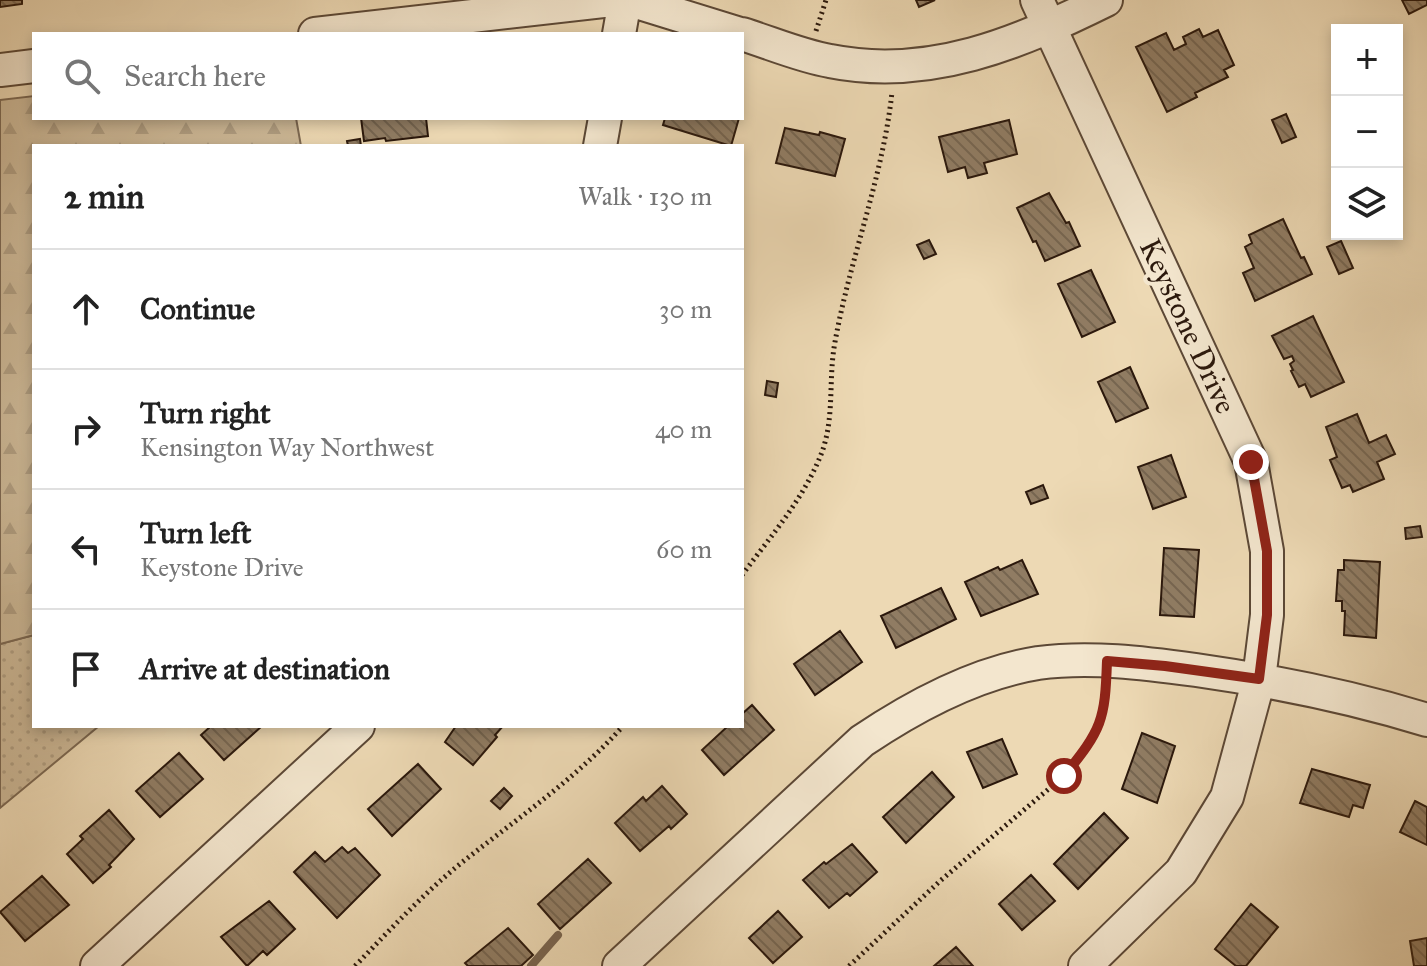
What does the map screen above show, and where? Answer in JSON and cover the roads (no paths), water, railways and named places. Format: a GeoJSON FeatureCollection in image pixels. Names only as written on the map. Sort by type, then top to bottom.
{"type":"FeatureCollection","features":[{"type":"Feature","properties":{"kind":"street"},"geometry":{"type":"LineString","coordinates":[[332,32],[612,0]]}},
{"type":"Feature","properties":{"kind":"street"},"geometry":{"type":"LineString","coordinates":[[619,32],[627,0],[734,32]]}},
{"type":"Feature","properties":{"kind":"street"},"geometry":{"type":"LineString","coordinates":[[744,35],[829,61],[894,67],[959,59],[998,49],[1043,14],[1106,0]]}},
{"type":"Feature","properties":{"kind":"street","name":"Keystone Drive"},"geometry":{"type":"LineString","coordinates":[[1043,14],[1251,462],[1267,551],[1267,615],[1259,679],[1227,797],[1181,872],[1085,966]]}},
{"type":"Feature","properties":{"kind":"street"},"geometry":{"type":"LineString","coordinates":[[0,70],[32,66]]}},
{"type":"Feature","properties":{"kind":"street"},"geometry":{"type":"LineString","coordinates":[[600,144],[605,120]]}},
{"type":"Feature","properties":{"kind":"street"},"geometry":{"type":"LineString","coordinates":[[619,966],[862,741],[894,720],[993,675],[1036,664],[1073,660],[1165,666],[1259,679],[1427,720]]}},
{"type":"Feature","properties":{"kind":"street"},"geometry":{"type":"LineString","coordinates":[[97,966],[356,728]]}},
{"type":"Feature","properties":{"kind":"waterway"},"geometry":{"type":"LineString","coordinates":[[531,966],[558,935]]}}]}
